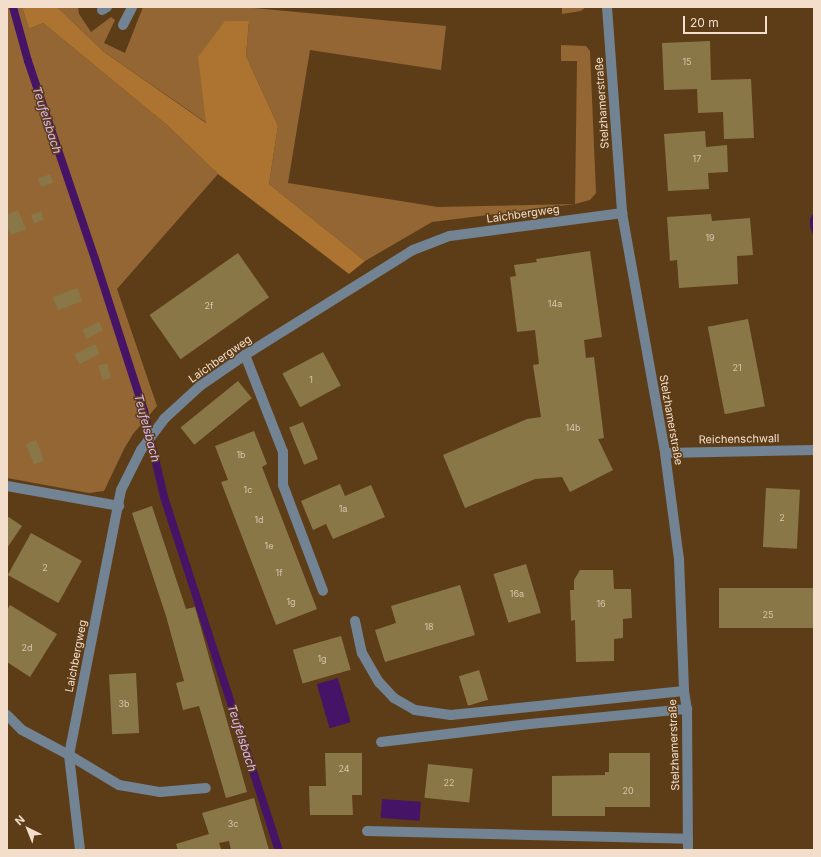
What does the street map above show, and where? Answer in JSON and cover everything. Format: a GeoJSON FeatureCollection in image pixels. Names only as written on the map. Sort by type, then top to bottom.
{"type":"FeatureCollection","features":[{"type":"Feature","properties":{"kind":"street"},"geometry":{"type":"LineString","coordinates":[[124,25],[132,7]]}},
{"type":"Feature","properties":{"kind":"street","name":"Stelzhamerstraße"},"geometry":{"type":"LineString","coordinates":[[607,7],[622,213],[665,453],[679,559],[684,691],[687,709],[688,850]]}},
{"type":"Feature","properties":{"kind":"street","name":"Laichbergweg"},"geometry":{"type":"LineString","coordinates":[[80,850],[69,755],[121,490],[141,450],[164,419],[200,386],[245,355],[414,250],[450,236],[622,213]]}},
{"type":"Feature","properties":{"kind":"street"},"geometry":{"type":"LineString","coordinates":[[245,355],[283,452],[284,485],[323,592]]}},
{"type":"Feature","properties":{"kind":"street","name":"Reichenschwall"},"geometry":{"type":"LineString","coordinates":[[665,453],[814,450]]}},
{"type":"Feature","properties":{"kind":"street"},"geometry":{"type":"LineString","coordinates":[[7,486],[119,506]]}},
{"type":"Feature","properties":{"kind":"street"},"geometry":{"type":"LineString","coordinates":[[355,621],[362,653],[379,682],[394,698],[415,710],[451,714],[684,691]]}},
{"type":"Feature","properties":{"kind":"street"},"geometry":{"type":"LineString","coordinates":[[381,742],[530,724],[687,709]]}},
{"type":"Feature","properties":{"kind":"street"},"geometry":{"type":"LineString","coordinates":[[7,715],[22,730],[69,755],[119,785],[160,792],[206,788]]}},
{"type":"Feature","properties":{"kind":"street"},"geometry":{"type":"LineString","coordinates":[[367,831],[688,839]]}},
{"type":"Feature","properties":{"kind":"shaded area"},"geometry":{"type":"Polygon","coordinates":[[[7,7],[22,7],[29,29],[43,23],[167,125],[218,174],[117,289],[157,406],[133,434],[124,449],[104,491],[89,493],[7,478],[7,7]]]}},
{"type":"Feature","properties":{"kind":"shaded area"},"geometry":{"type":"Polygon","coordinates":[[[22,7],[57,7],[104,52],[206,123],[198,57],[225,21],[249,21],[246,56],[278,126],[269,184],[365,261],[349,274],[218,174],[167,125],[43,23],[29,29],[22,7]]]}},
{"type":"Feature","properties":{"kind":"shaded area"},"geometry":{"type":"Polygon","coordinates":[[[57,7],[78,7],[79,14],[91,32],[111,17],[115,20],[104,43],[125,53],[143,7],[242,7],[446,26],[441,70],[310,50],[288,183],[438,207],[575,204],[432,222],[365,261],[269,184],[278,126],[246,56],[249,21],[207,123],[104,52],[57,7]]]}},
{"type":"Feature","properties":{"kind":"shaded area"},"geometry":{"type":"Polygon","coordinates":[[[562,7],[586,7],[581,11],[562,14],[562,7]]]}},
{"type":"Feature","properties":{"kind":"shaded area"},"geometry":{"type":"Polygon","coordinates":[[[561,45],[586,46],[590,51],[596,193],[590,200],[575,204],[577,61],[561,61],[561,45]]]}},
{"type":"Feature","properties":{"kind":"shaded area"},"geometry":{"type":"Polygon","coordinates":[[[814,212],[814,237],[810,227],[810,219],[814,212]]]}},
{"type":"Feature","properties":{"kind":"shaded area"},"geometry":{"type":"Polygon","coordinates":[[[338,678],[351,722],[330,728],[317,684],[338,678]]]}},
{"type":"Feature","properties":{"kind":"shaded area"},"geometry":{"type":"Polygon","coordinates":[[[382,799],[421,802],[420,821],[381,818],[382,799]]]}},
{"type":"Feature","properties":{"kind":"building"},"geometry":{"type":"Polygon","coordinates":[[[710,41],[711,80],[751,79],[754,138],[724,139],[723,112],[698,113],[697,89],[664,90],[662,43],[710,41]]]}},
{"type":"Feature","properties":{"kind":"building"},"geometry":{"type":"Polygon","coordinates":[[[705,131],[706,147],[727,145],[728,172],[708,173],[709,189],[668,191],[664,134],[705,131]]]}},
{"type":"Feature","properties":{"kind":"building"},"geometry":{"type":"Polygon","coordinates":[[[50,174],[53,182],[41,187],[38,179],[50,174]]]}},
{"type":"Feature","properties":{"kind":"building"},"geometry":{"type":"Polygon","coordinates":[[[18,210],[26,229],[11,235],[7,227],[7,215],[18,210]]]}},
{"type":"Feature","properties":{"kind":"building"},"geometry":{"type":"Polygon","coordinates":[[[41,211],[44,219],[34,223],[31,215],[41,211]]]}},
{"type":"Feature","properties":{"kind":"building"},"geometry":{"type":"Polygon","coordinates":[[[711,214],[712,221],[750,218],[753,255],[737,256],[738,284],[679,288],[677,260],[670,261],[667,217],[711,214]]]}},
{"type":"Feature","properties":{"kind":"building"},"geometry":{"type":"Polygon","coordinates":[[[590,251],[602,337],[584,340],[586,358],[594,357],[604,438],[598,439],[613,470],[570,492],[562,477],[535,479],[465,508],[443,455],[527,419],[541,417],[533,365],[539,364],[535,330],[517,332],[510,277],[516,276],[514,265],[537,262],[536,259],[590,251]]]}},
{"type":"Feature","properties":{"kind":"building"},"geometry":{"type":"Polygon","coordinates":[[[238,253],[269,297],[181,359],[150,315],[238,253]]]}},
{"type":"Feature","properties":{"kind":"building"},"geometry":{"type":"Polygon","coordinates":[[[77,288],[82,301],[58,310],[53,297],[77,288]]]}},
{"type":"Feature","properties":{"kind":"building"},"geometry":{"type":"Polygon","coordinates":[[[748,319],[765,406],[725,414],[708,327],[748,319]]]}},
{"type":"Feature","properties":{"kind":"building"},"geometry":{"type":"Polygon","coordinates":[[[99,322],[103,330],[87,339],[82,330],[99,322]]]}},
{"type":"Feature","properties":{"kind":"building"},"geometry":{"type":"Polygon","coordinates":[[[95,344],[100,354],[80,364],[75,354],[95,344]]]}},
{"type":"Feature","properties":{"kind":"building"},"geometry":{"type":"Polygon","coordinates":[[[323,352],[341,386],[300,407],[282,374],[323,352]]]}},
{"type":"Feature","properties":{"kind":"building"},"geometry":{"type":"Polygon","coordinates":[[[107,363],[111,377],[102,380],[98,365],[107,363]]]}},
{"type":"Feature","properties":{"kind":"building"},"geometry":{"type":"Polygon","coordinates":[[[238,381],[252,398],[194,445],[180,428],[238,381]]]}},
{"type":"Feature","properties":{"kind":"building"},"geometry":{"type":"Polygon","coordinates":[[[303,422],[318,459],[304,465],[289,428],[303,422]]]}},
{"type":"Feature","properties":{"kind":"building"},"geometry":{"type":"Polygon","coordinates":[[[254,431],[267,464],[262,467],[317,609],[276,625],[221,482],[228,480],[215,446],[254,431]]]}},
{"type":"Feature","properties":{"kind":"building"},"geometry":{"type":"Polygon","coordinates":[[[36,440],[44,460],[34,465],[26,444],[36,440]]]}},
{"type":"Feature","properties":{"kind":"building"},"geometry":{"type":"Polygon","coordinates":[[[340,484],[345,496],[371,485],[385,517],[333,539],[326,524],[313,530],[301,501],[340,484]]]}},
{"type":"Feature","properties":{"kind":"building"},"geometry":{"type":"Polygon","coordinates":[[[766,488],[800,490],[797,549],[763,547],[766,488]]]}},
{"type":"Feature","properties":{"kind":"building"},"geometry":{"type":"Polygon","coordinates":[[[152,506],[186,609],[195,607],[247,792],[226,798],[199,706],[183,710],[176,683],[184,681],[166,616],[132,513],[152,506]]]}},
{"type":"Feature","properties":{"kind":"building"},"geometry":{"type":"Polygon","coordinates":[[[7,516],[22,526],[7,548],[7,516]]]}},
{"type":"Feature","properties":{"kind":"building"},"geometry":{"type":"Polygon","coordinates":[[[31,533],[82,561],[58,603],[8,575],[31,533]]]}},
{"type":"Feature","properties":{"kind":"building"},"geometry":{"type":"Polygon","coordinates":[[[526,564],[541,613],[508,623],[493,574],[526,564]]]}},
{"type":"Feature","properties":{"kind":"building"},"geometry":{"type":"Polygon","coordinates":[[[580,570],[613,570],[614,589],[631,589],[632,618],[623,619],[623,638],[614,639],[614,661],[576,662],[575,620],[571,621],[570,590],[574,590],[574,580],[580,570]]]}},
{"type":"Feature","properties":{"kind":"building"},"geometry":{"type":"Polygon","coordinates":[[[460,585],[475,635],[385,662],[375,630],[396,623],[391,606],[460,585]]]}},
{"type":"Feature","properties":{"kind":"building"},"geometry":{"type":"Polygon","coordinates":[[[719,588],[814,588],[814,628],[719,628],[719,588]]]}},
{"type":"Feature","properties":{"kind":"building"},"geometry":{"type":"Polygon","coordinates":[[[10,605],[57,634],[30,677],[7,662],[7,610],[10,605]]]}},
{"type":"Feature","properties":{"kind":"building"},"geometry":{"type":"Polygon","coordinates":[[[341,636],[351,670],[303,683],[293,650],[341,636]]]}},
{"type":"Feature","properties":{"kind":"building"},"geometry":{"type":"Polygon","coordinates":[[[479,670],[488,700],[468,706],[459,676],[479,670]]]}},
{"type":"Feature","properties":{"kind":"building"},"geometry":{"type":"Polygon","coordinates":[[[136,673],[139,733],[112,734],[109,674],[136,673]]]}},
{"type":"Feature","properties":{"kind":"building"},"geometry":{"type":"Polygon","coordinates":[[[325,753],[362,753],[362,795],[352,795],[353,815],[310,815],[309,786],[326,786],[325,753]]]}},
{"type":"Feature","properties":{"kind":"building"},"geometry":{"type":"Polygon","coordinates":[[[609,753],[650,753],[650,807],[605,807],[605,816],[552,816],[552,776],[605,775],[605,772],[609,772],[609,753]]]}},
{"type":"Feature","properties":{"kind":"building"},"geometry":{"type":"Polygon","coordinates":[[[428,764],[473,769],[469,803],[424,798],[428,764]]]}},
{"type":"Feature","properties":{"kind":"building"},"geometry":{"type":"Polygon","coordinates":[[[254,798],[269,850],[231,850],[229,841],[219,843],[221,849],[219,850],[178,850],[176,844],[209,834],[202,813],[254,798]]]}},
{"type":"Feature","properties":{"kind":"waterway","name":"Teufelsbach"},"geometry":{"type":"LineString","coordinates":[[13,7],[28,61],[95,259],[144,411],[164,497],[279,850]]}}]}
